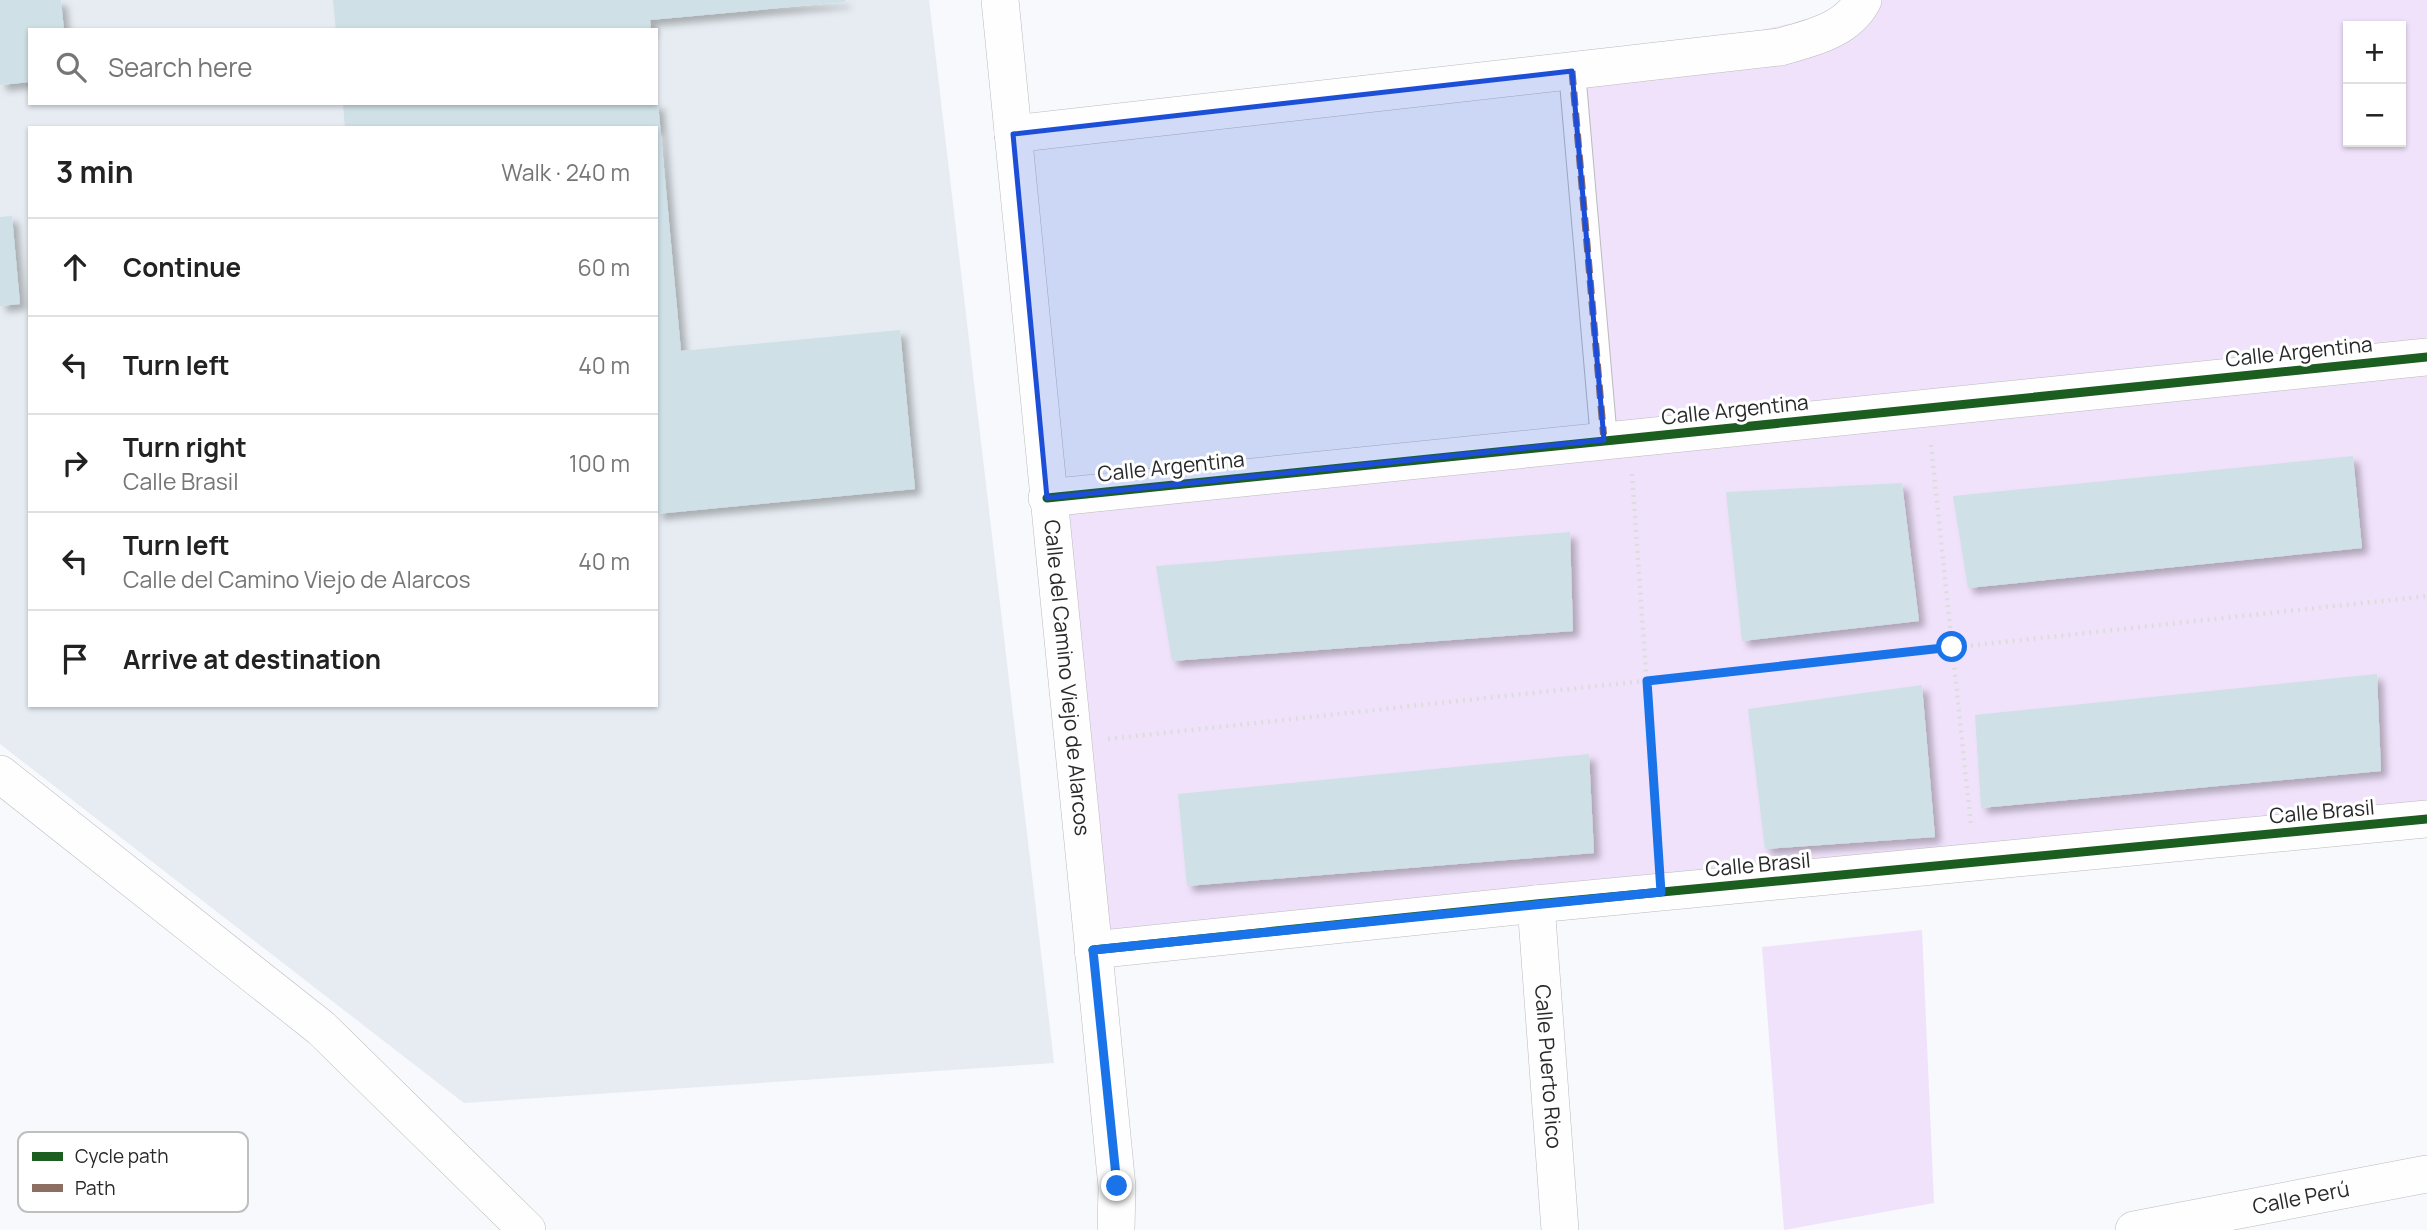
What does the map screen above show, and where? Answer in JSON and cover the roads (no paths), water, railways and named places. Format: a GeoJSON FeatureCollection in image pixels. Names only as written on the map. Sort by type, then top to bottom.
{"type":"FeatureCollection","features":[{"type":"Feature","properties":{"kind":"street","name":"Calle del Camino Viejo de Alarcos"},"geometry":{"type":"LineString","coordinates":[[1000,0],[1047,498],[1117,1186],[1116,1230]]}},
{"type":"Feature","properties":{"kind":"street"},"geometry":{"type":"LineString","coordinates":[[1013,134],[1780,47],[1829,33],[1858,9],[1863,0]]}},
{"type":"Feature","properties":{"kind":"street"},"geometry":{"type":"LineString","coordinates":[[1572,71],[1617,439]]}},
{"type":"Feature","properties":{"kind":"street","name":"Calle Argentina"},"geometry":{"type":"LineString","coordinates":[[1047,498],[2427,357]]}},
{"type":"Feature","properties":{"kind":"street"},"geometry":{"type":"LineString","coordinates":[[0,774],[321,1028],[527,1230]]}},
{"type":"Feature","properties":{"kind":"street","name":"Calle Brasil"},"geometry":{"type":"LineString","coordinates":[[1093,950],[1536,904],[2427,819]]}},
{"type":"Feature","properties":{"kind":"street","name":"Calle Puerto Rico"},"geometry":{"type":"LineString","coordinates":[[1536,904],[1560,1230]]}},
{"type":"Feature","properties":{"kind":"street","name":"Calle Perú"},"geometry":{"type":"LineString","coordinates":[[2134,1230],[2427,1174]]}}]}
